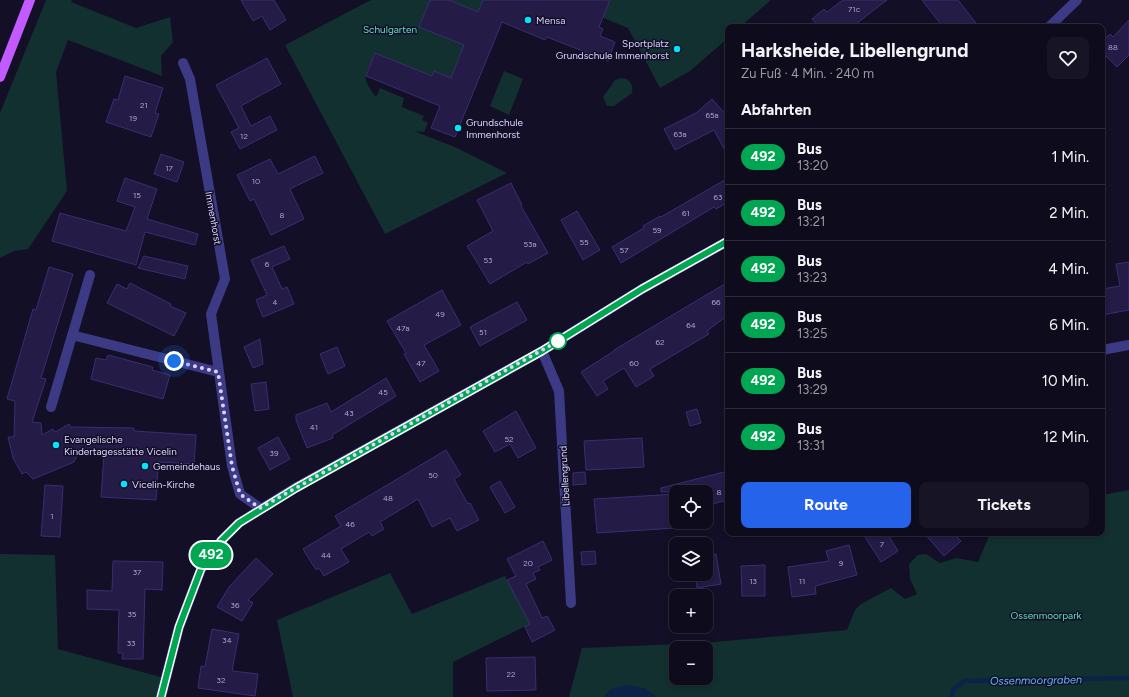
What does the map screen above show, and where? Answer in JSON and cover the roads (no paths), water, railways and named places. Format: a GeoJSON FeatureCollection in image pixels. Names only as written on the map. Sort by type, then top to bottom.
{"type":"FeatureCollection","features":[{"type":"Feature","properties":{"kind":"main road"},"geometry":{"type":"LineString","coordinates":[[0,77],[30,0]]}},
{"type":"Feature","properties":{"kind":"street"},"geometry":{"type":"LineString","coordinates":[[1052,24],[1077,0]]}},
{"type":"Feature","properties":{"kind":"street","name":"Immenhorst"},"geometry":{"type":"LineString","coordinates":[[183,63],[190,79],[225,279],[211,314],[232,466],[240,494],[260,508]]}},
{"type":"Feature","properties":{"kind":"street"},"geometry":{"type":"LineString","coordinates":[[161,697],[179,627],[201,569],[221,541],[239,523],[260,508],[542,351],[642,289],[725,243]]}},
{"type":"Feature","properties":{"kind":"street"},"geometry":{"type":"LineString","coordinates":[[51,407],[90,275]]}},
{"type":"Feature","properties":{"kind":"street"},"geometry":{"type":"LineString","coordinates":[[72,336],[218,372]]}},
{"type":"Feature","properties":{"kind":"street"},"geometry":{"type":"LineString","coordinates":[[1105,349],[1129,345]]}},
{"type":"Feature","properties":{"kind":"street","name":"Libellengrund"},"geometry":{"type":"LineString","coordinates":[[542,351],[559,391],[571,603]]}},
{"type":"Feature","properties":{"kind":"water"},"geometry":{"type":"Polygon","coordinates":[[[628,685],[644,688],[656,697],[604,697],[611,689],[628,685]]]}},
{"type":"Feature","properties":{"kind":"waterway","name":"Ossenmoorgraben"},"geometry":{"type":"LineString","coordinates":[[951,697],[954,689],[964,681],[1129,678]]}},
{"type":"Feature","properties":{"kind":"place","name":"Mensa"},"geometry":{"type":"Point","coordinates":[528,20]}},
{"type":"Feature","properties":{"kind":"place","name":"Sportplatz Grundschule Immenhorst"},"geometry":{"type":"Point","coordinates":[677,49]}},
{"type":"Feature","properties":{"kind":"place","name":"Grundschule Immenhorst"},"geometry":{"type":"Point","coordinates":[458,128]}},
{"type":"Feature","properties":{"kind":"place","name":"Evangelische Kindertagesstätte Vicelin"},"geometry":{"type":"Point","coordinates":[56,445]}},
{"type":"Feature","properties":{"kind":"place","name":"Gemeindehaus"},"geometry":{"type":"Point","coordinates":[145,466]}},
{"type":"Feature","properties":{"kind":"place","name":"Vicelin-Kirche"},"geometry":{"type":"Point","coordinates":[124,484]}},
{"type":"Feature","properties":{"kind":"park label","name":"Schulgarten"},"geometry":{"type":"Point","coordinates":[390,29]}},
{"type":"Feature","properties":{"kind":"park label","name":"Ossenmoorpark"},"geometry":{"type":"Point","coordinates":[1046,615]}}]}
